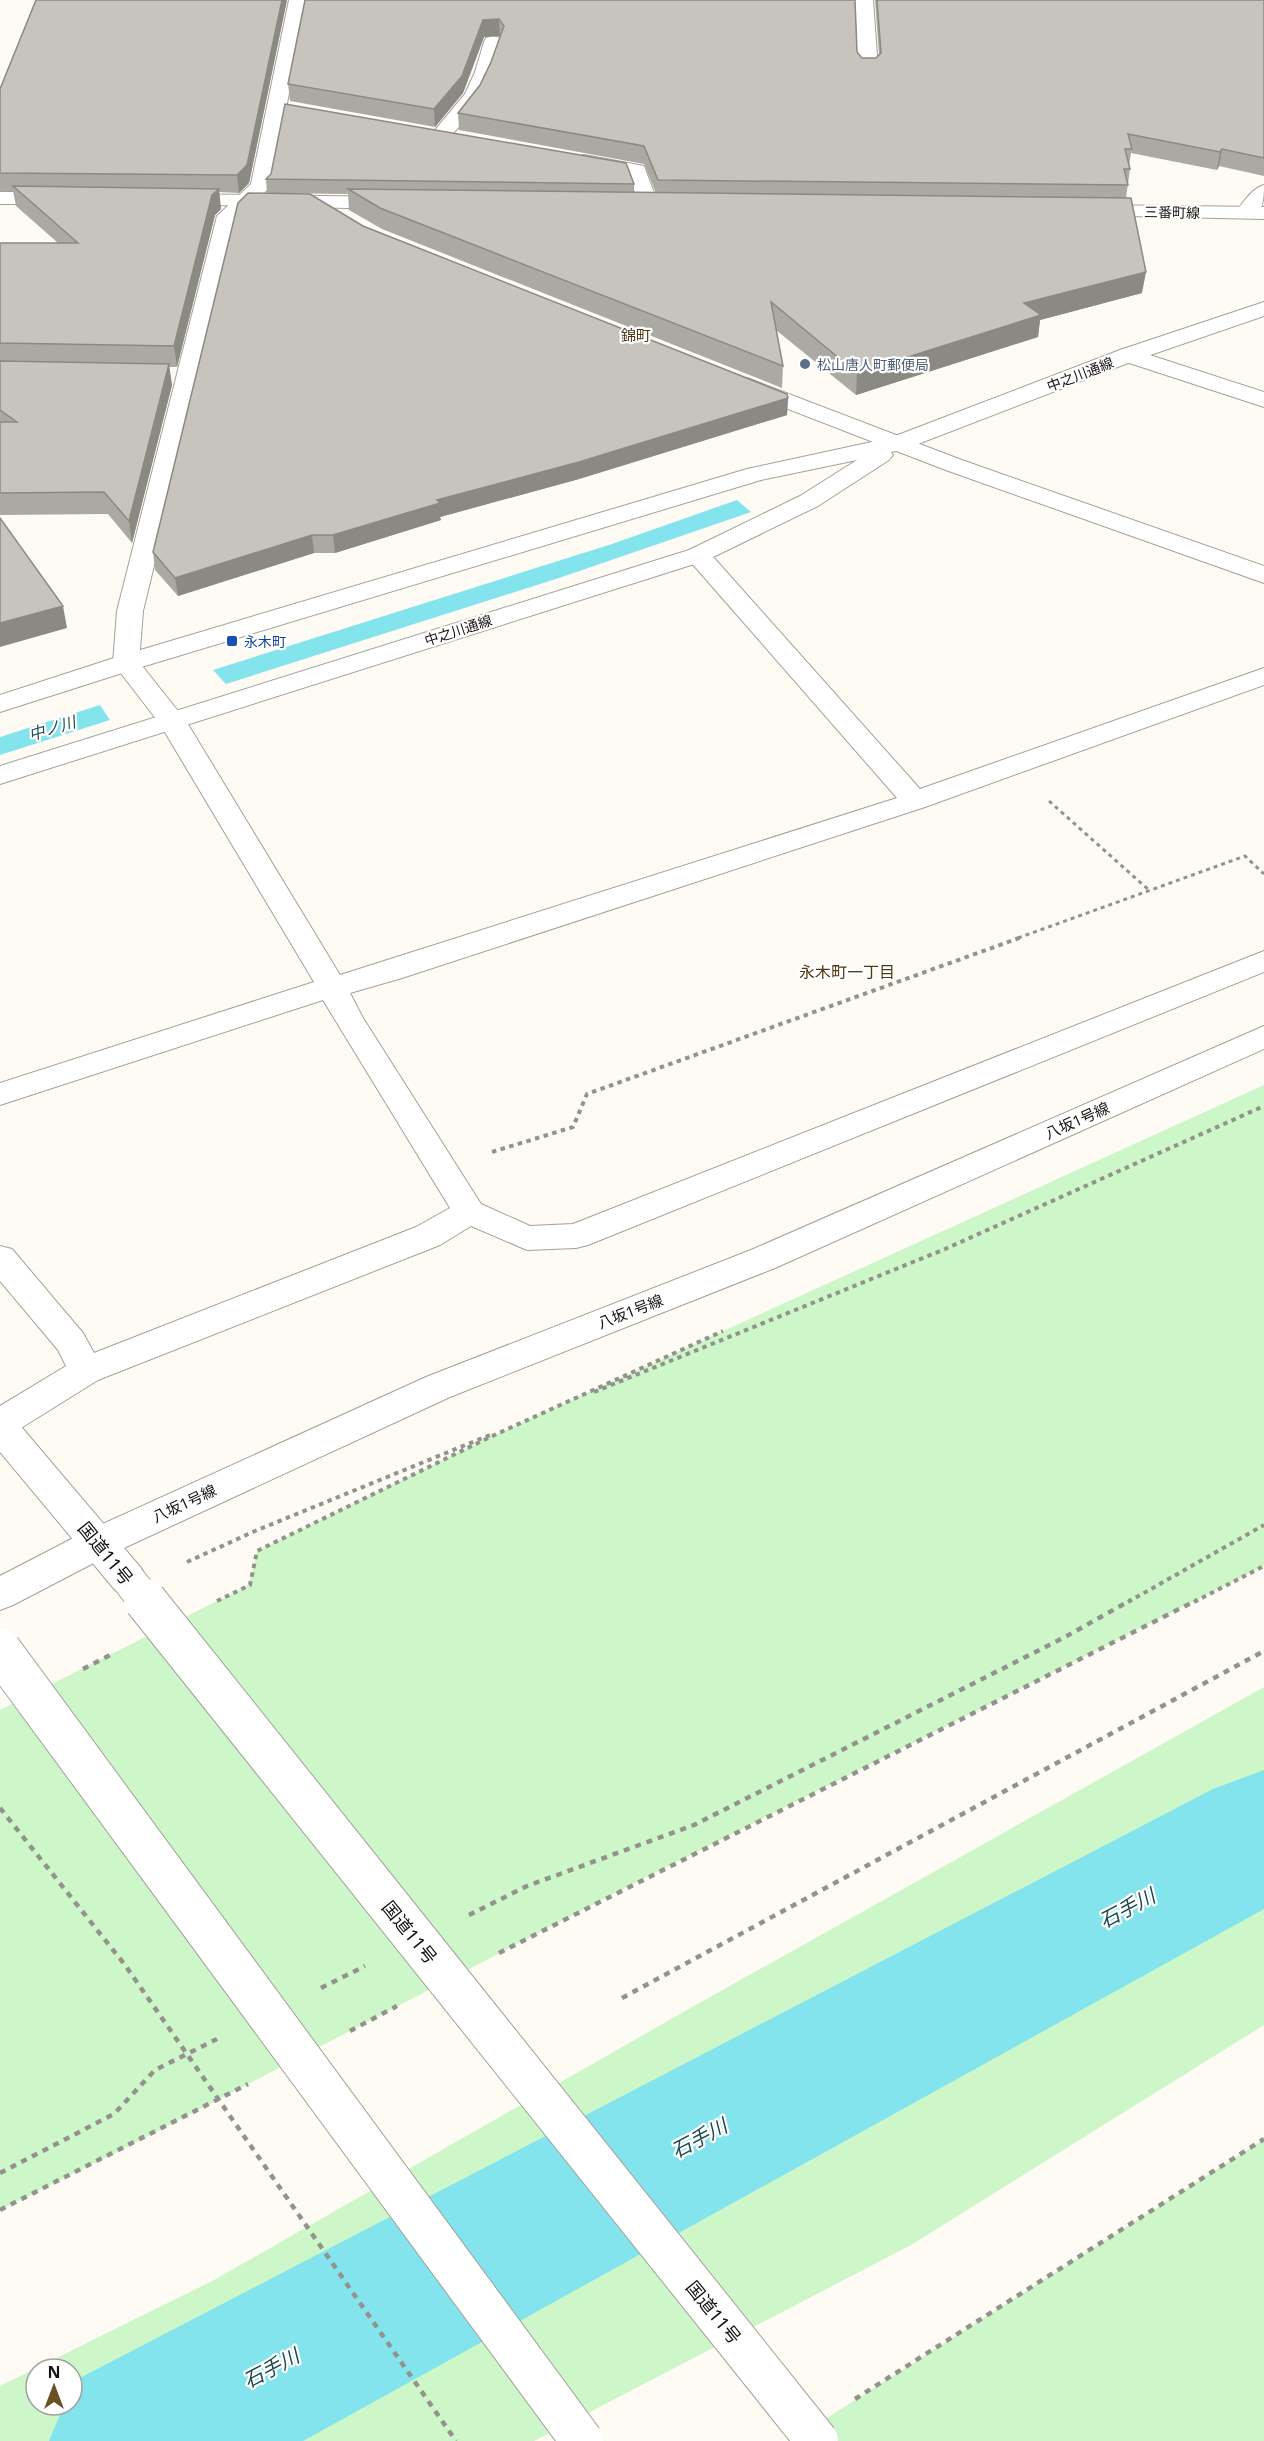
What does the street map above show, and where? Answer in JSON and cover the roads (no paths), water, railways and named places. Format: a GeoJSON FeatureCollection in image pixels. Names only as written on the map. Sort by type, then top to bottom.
{"type":"FeatureCollection","features":[{"type":"Feature","properties":{"kind":"main road"},"geometry":{"type":"LineString","coordinates":[[298,0],[261,186],[228,216],[130,611],[126,663],[172,721],[315,956],[349,1020],[469,1212],[527,1238],[576,1236],[1264,961]]}},
{"type":"Feature","properties":{"kind":"main road"},"geometry":{"type":"LineString","coordinates":[[864,0],[868,69]]}},
{"type":"Feature","properties":{"kind":"main road"},"geometry":{"type":"LineString","coordinates":[[440,136],[467,108],[478,89],[493,42]]}},
{"type":"Feature","properties":{"kind":"main road"},"geometry":{"type":"LineString","coordinates":[[275,107],[298,112]]}},
{"type":"Feature","properties":{"kind":"main road"},"geometry":{"type":"LineString","coordinates":[[416,132],[463,140]]}},
{"type":"Feature","properties":{"kind":"main road"},"geometry":{"type":"LineString","coordinates":[[568,158],[638,170],[649,206]]}},
{"type":"Feature","properties":{"kind":"main road"},"geometry":{"type":"LineString","coordinates":[[1255,213],[1264,190]]}},
{"type":"Feature","properties":{"kind":"main road"},"geometry":{"type":"LineString","coordinates":[[0,198],[82,199]]}},
{"type":"Feature","properties":{"kind":"main road"},"geometry":{"type":"LineString","coordinates":[[152,200],[411,203]]}},
{"type":"Feature","properties":{"kind":"main road"},"geometry":{"type":"LineString","coordinates":[[316,202],[354,225]]}},
{"type":"Feature","properties":{"kind":"main road"},"geometry":{"type":"LineString","coordinates":[[625,206],[672,206]]}},
{"type":"Feature","properties":{"kind":"main road","name":"三番町線"},"geometry":{"type":"LineString","coordinates":[[1064,210],[1255,213]]}},
{"type":"Feature","properties":{"kind":"main road","name":"中之川通線"},"geometry":{"type":"LineString","coordinates":[[0,704],[126,663],[756,474],[897,444],[1128,355],[1264,309]]}},
{"type":"Feature","properties":{"kind":"main road"},"geometry":{"type":"LineString","coordinates":[[1128,355],[1264,400]]}},
{"type":"Feature","properties":{"kind":"main road"},"geometry":{"type":"LineString","coordinates":[[166,375],[190,376]]}},
{"type":"Feature","properties":{"kind":"main road"},"geometry":{"type":"LineString","coordinates":[[730,378],[897,444],[1264,576]]}},
{"type":"Feature","properties":{"kind":"main road","name":"中之川通線"},"geometry":{"type":"LineString","coordinates":[[0,775],[698,555],[809,501],[897,444]]}},
{"type":"Feature","properties":{"kind":"main road"},"geometry":{"type":"LineString","coordinates":[[698,555],[915,801]]}},
{"type":"Feature","properties":{"kind":"main road"},"geometry":{"type":"LineString","coordinates":[[0,1094],[290,999],[391,971],[915,801],[1264,676]]}},
{"type":"Feature","properties":{"kind":"main road","name":"八坂1号線"},"geometry":{"type":"LineString","coordinates":[[0,1594],[98,1543],[438,1387],[763,1259],[1264,1037]]}},
{"type":"Feature","properties":{"kind":"main road"},"geometry":{"type":"LineString","coordinates":[[0,1425],[86,1371],[428,1236],[469,1212]]}},
{"type":"Feature","properties":{"kind":"main road"},"geometry":{"type":"LineString","coordinates":[[0,1258],[71,1342],[86,1371]]}},
{"type":"Feature","properties":{"kind":"main road","name":"国道11号"},"geometry":{"type":"LineString","coordinates":[[0,1425],[128,1579],[817,2441]]}},
{"type":"Feature","properties":{"kind":"main road"},"geometry":{"type":"LineString","coordinates":[[0,1650],[582,2441]]}},
{"type":"Feature","properties":{"kind":"water"},"geometry":{"type":"Polygon","coordinates":[[[737,500],[751,512],[559,578],[226,684],[213,670],[612,544],[737,500]]]}},
{"type":"Feature","properties":{"kind":"water","name":"中ノ川"},"geometry":{"type":"Polygon","coordinates":[[[100,705],[110,720],[0,755],[0,737],[100,705]]]}},
{"type":"Feature","properties":{"kind":"waterway","name":"石手川"},"geometry":{"type":"LineString","coordinates":[[134,2441],[1264,1835]]}},
{"type":"Feature","properties":{"kind":"place","name":"松山唐人町郵便局"},"geometry":{"type":"Point","coordinates":[805,364]}},
{"type":"Feature","properties":{"kind":"place","name":"永木町"},"geometry":{"type":"Point","coordinates":[232,641]}},
{"type":"Feature","properties":{"kind":"district","name":"錦町"},"geometry":{"type":"Point","coordinates":[636,335]}},
{"type":"Feature","properties":{"kind":"district","name":"永木町一丁目"},"geometry":{"type":"Point","coordinates":[847,972]}}]}
